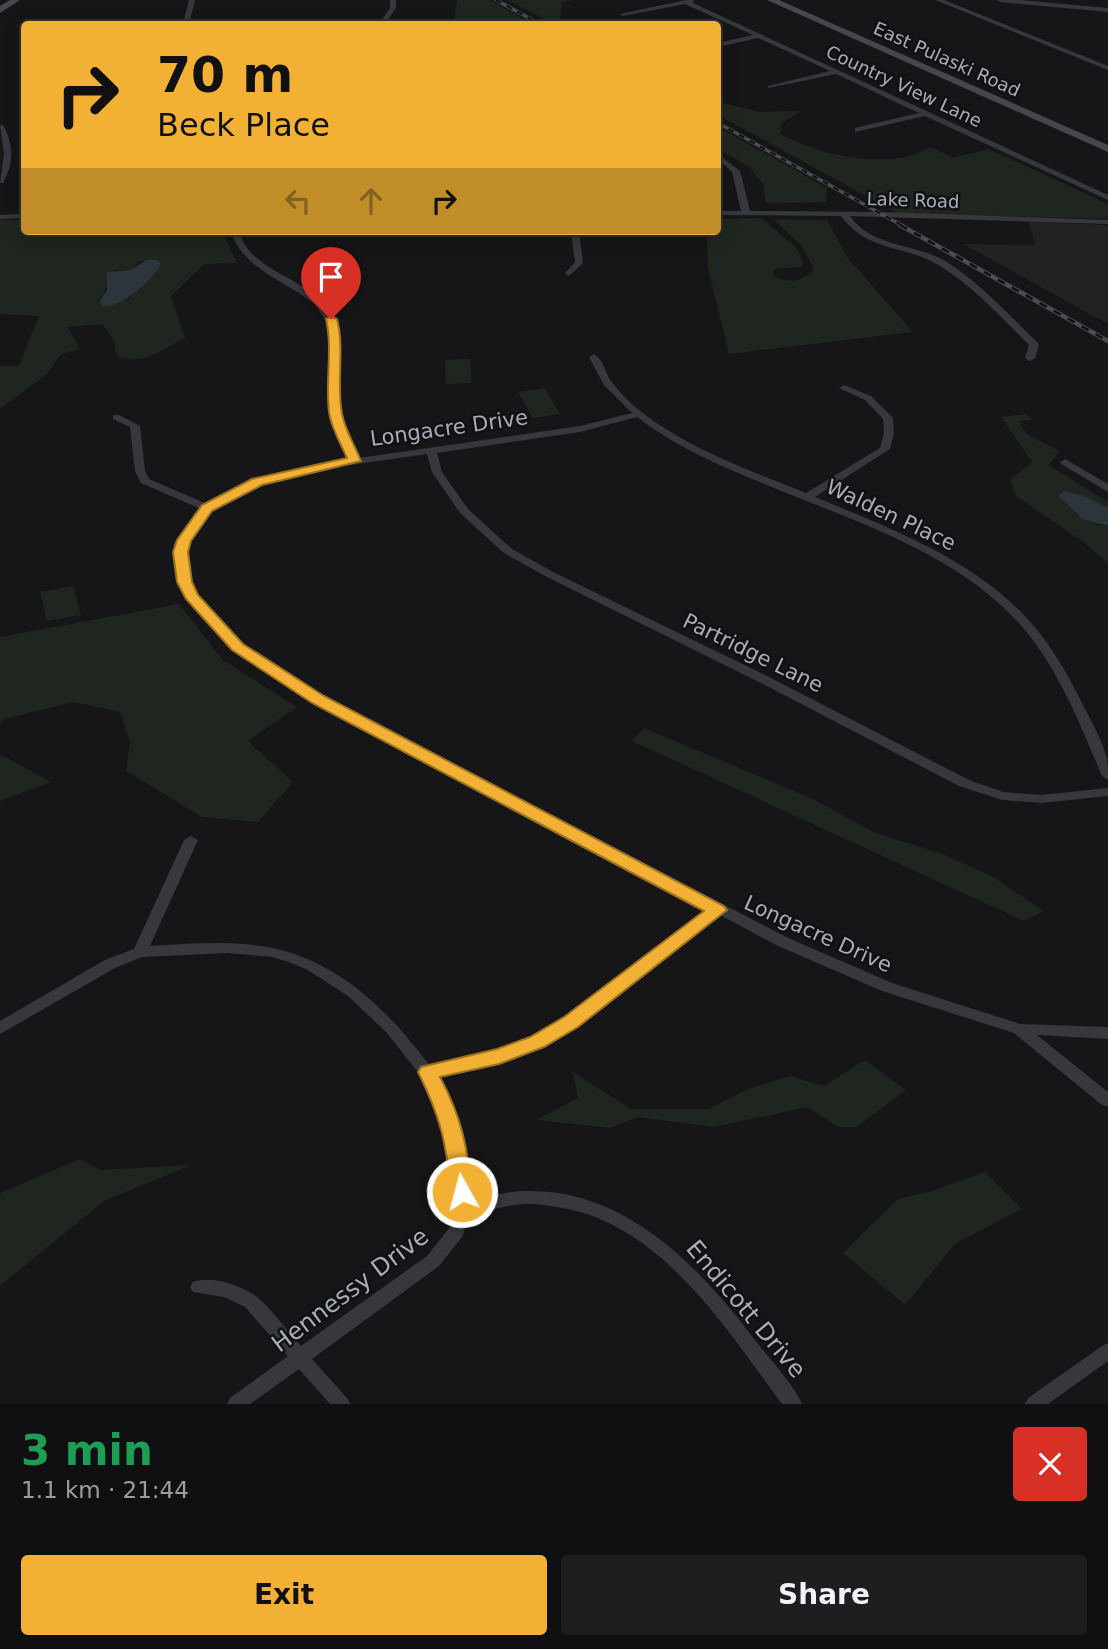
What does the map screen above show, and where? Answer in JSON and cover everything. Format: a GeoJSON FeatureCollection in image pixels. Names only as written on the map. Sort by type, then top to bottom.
{"type":"FeatureCollection","features":[{"type":"Feature","properties":{"kind":"main road"},"geometry":{"type":"LineString","coordinates":[[0,10],[16,0]]}},
{"type":"Feature","properties":{"kind":"main road","name":"East Pulaski Road"},"geometry":{"type":"LineString","coordinates":[[771,0],[1108,149]]}},
{"type":"Feature","properties":{"kind":"street"},"geometry":{"type":"LineString","coordinates":[[187,21],[192,0]]}},
{"type":"Feature","properties":{"kind":"street"},"geometry":{"type":"LineString","coordinates":[[384,21],[393,8],[393,0]]}},
{"type":"Feature","properties":{"kind":"street"},"geometry":{"type":"LineString","coordinates":[[623,14],[696,0]]}},
{"type":"Feature","properties":{"kind":"street"},"geometry":{"type":"LineString","coordinates":[[941,1],[960,0]]}},
{"type":"Feature","properties":{"kind":"street"},"geometry":{"type":"LineString","coordinates":[[1000,0],[1108,10]]}},
{"type":"Feature","properties":{"kind":"street"},"geometry":{"type":"LineString","coordinates":[[941,1],[1108,68]]}},
{"type":"Feature","properties":{"kind":"street","name":"Country View Lane"},"geometry":{"type":"LineString","coordinates":[[687,2],[1108,198]]}},
{"type":"Feature","properties":{"kind":"street"},"geometry":{"type":"LineString","coordinates":[[721,44],[759,36]]}},
{"type":"Feature","properties":{"kind":"street"},"geometry":{"type":"LineString","coordinates":[[771,87],[837,72]]}},
{"type":"Feature","properties":{"kind":"street"},"geometry":{"type":"LineString","coordinates":[[858,130],[924,114]]}},
{"type":"Feature","properties":{"kind":"street"},"geometry":{"type":"LineString","coordinates":[[0,127],[6,138],[9,158],[0,181]]}},
{"type":"Feature","properties":{"kind":"street"},"geometry":{"type":"LineString","coordinates":[[721,158],[736,171],[746,213]]}},
{"type":"Feature","properties":{"kind":"street","name":"Lake Road"},"geometry":{"type":"LineString","coordinates":[[721,213],[1108,222]]}},
{"type":"Feature","properties":{"kind":"street"},"geometry":{"type":"LineString","coordinates":[[844,214],[856,232],[928,256],[967,283],[1034,344],[1030,358]]}},
{"type":"Feature","properties":{"kind":"street"},"geometry":{"type":"LineString","coordinates":[[0,217],[21,216]]}},
{"type":"Feature","properties":{"kind":"street"},"geometry":{"type":"LineString","coordinates":[[235,235],[235,240],[243,252],[309,293],[331,319],[335,336],[333,393],[336,416],[355,461]]}},
{"type":"Feature","properties":{"kind":"street"},"geometry":{"type":"LineString","coordinates":[[569,273],[579,263],[576,235]]}},
{"type":"Feature","properties":{"kind":"street","name":"Walden Place"},"geometry":{"type":"LineString","coordinates":[[594,357],[610,387],[639,414],[710,454],[950,564],[1000,597],[1033,631],[1064,673],[1108,776]]}},
{"type":"Feature","properties":{"kind":"street"},"geometry":{"type":"LineString","coordinates":[[807,497],[885,449],[890,433],[888,418],[868,398],[844,388]]}},
{"type":"Feature","properties":{"kind":"street","name":"Longacre Drive"},"geometry":{"type":"LineString","coordinates":[[639,414],[580,429],[355,461],[257,482],[207,508],[184,540],[181,552],[185,582],[191,596],[237,647],[318,699],[718,910],[887,987],[1020,1029],[1108,1101]]}},
{"type":"Feature","properties":{"kind":"street"},"geometry":{"type":"LineString","coordinates":[[116,416],[135,426],[140,471],[145,481],[207,508]]}},
{"type":"Feature","properties":{"kind":"street","name":"Partridge Lane"},"geometry":{"type":"LineString","coordinates":[[431,450],[437,472],[464,511],[508,551],[551,575],[765,680],[964,783],[1002,796],[1041,799],[1108,792]]}},
{"type":"Feature","properties":{"kind":"street"},"geometry":{"type":"LineString","coordinates":[[1065,461],[1108,489]]}},
{"type":"Feature","properties":{"kind":"street"},"geometry":{"type":"LineString","coordinates":[[140,952],[191,841]]}},
{"type":"Feature","properties":{"kind":"street"},"geometry":{"type":"LineString","coordinates":[[428,1072],[499,1056],[537,1042],[571,1022],[718,910]]}},
{"type":"Feature","properties":{"kind":"street"},"geometry":{"type":"LineString","coordinates":[[0,1028],[110,964],[140,952],[251,951],[279,954],[313,965],[349,989],[428,1072],[449,1113],[456,1140],[464,1210]]}},
{"type":"Feature","properties":{"kind":"street"},"geometry":{"type":"LineString","coordinates":[[1020,1029],[1108,1033]]}},
{"type":"Feature","properties":{"kind":"street","name":"Endicott Drive"},"geometry":{"type":"LineString","coordinates":[[464,1210],[524,1197],[564,1199],[607,1211],[656,1241],[700,1286],[793,1404]]}},
{"type":"Feature","properties":{"kind":"street","name":"Hennessy Drive"},"geometry":{"type":"LineString","coordinates":[[236,1404],[433,1261],[454,1237],[464,1210]]}},
{"type":"Feature","properties":{"kind":"street"},"geometry":{"type":"LineString","coordinates":[[200,1287],[226,1290],[251,1302],[341,1404]]}},
{"type":"Feature","properties":{"kind":"street"},"geometry":{"type":"LineString","coordinates":[[1034,1404],[1108,1351]]}},
{"type":"Feature","properties":{"kind":"shaded area"},"geometry":{"type":"Polygon","coordinates":[[[457,0],[489,0],[528,21],[454,21],[457,0]]]}},
{"type":"Feature","properties":{"kind":"shaded area"},"geometry":{"type":"Polygon","coordinates":[[[508,0],[573,0],[562,2],[560,19],[564,21],[547,21],[508,0]]]}},
{"type":"Feature","properties":{"kind":"shaded area"},"geometry":{"type":"Polygon","coordinates":[[[721,103],[759,112],[800,111],[781,124],[780,134],[822,151],[853,158],[899,158],[931,147],[953,158],[989,149],[1108,204],[1108,219],[897,213],[721,117],[721,103]]]}},
{"type":"Feature","properties":{"kind":"shaded area"},"geometry":{"type":"Polygon","coordinates":[[[721,129],[827,188],[826,202],[766,203],[763,184],[749,167],[721,151],[721,129]]]}},
{"type":"Feature","properties":{"kind":"shaded area"},"geometry":{"type":"Polygon","coordinates":[[[761,218],[796,247],[803,261],[802,267],[774,269],[774,277],[785,280],[805,277],[814,270],[803,247],[773,219],[827,220],[848,258],[913,332],[729,354],[708,269],[707,235],[721,235],[721,219],[761,218]]]}},
{"type":"Feature","properties":{"kind":"shaded area"},"geometry":{"type":"Polygon","coordinates":[[[0,220],[21,220],[21,235],[226,235],[237,263],[204,264],[171,296],[185,338],[144,358],[126,359],[117,356],[113,339],[102,324],[68,327],[80,349],[61,354],[47,374],[0,409],[0,366],[19,366],[39,316],[0,314],[0,220]],[[141,261],[130,270],[114,270],[100,301],[129,299],[160,263],[141,261]]]}},
{"type":"Feature","properties":{"kind":"shaded area"},"geometry":{"type":"Polygon","coordinates":[[[1029,222],[1108,225],[1108,324],[963,244],[1035,245],[1029,222]]]}},
{"type":"Feature","properties":{"kind":"shaded area"},"geometry":{"type":"Polygon","coordinates":[[[147,260],[157,260],[161,264],[150,279],[119,303],[102,307],[100,301],[107,290],[107,272],[130,270],[147,260]]]}},
{"type":"Feature","properties":{"kind":"shaded area"},"geometry":{"type":"Polygon","coordinates":[[[470,359],[472,383],[446,384],[445,360],[470,359]]]}},
{"type":"Feature","properties":{"kind":"shaded area"},"geometry":{"type":"Polygon","coordinates":[[[545,388],[560,414],[533,418],[518,392],[545,388]]]}},
{"type":"Feature","properties":{"kind":"shaded area"},"geometry":{"type":"Polygon","coordinates":[[[1026,414],[1033,420],[1020,421],[1026,433],[1059,452],[1049,465],[1108,502],[1108,508],[1087,497],[1098,525],[1108,526],[1108,563],[1082,541],[1016,496],[1010,480],[1032,462],[1001,417],[1026,414]]]}},
{"type":"Feature","properties":{"kind":"shaded area"},"geometry":{"type":"Polygon","coordinates":[[[1064,491],[1087,497],[1108,508],[1108,526],[1083,519],[1058,496],[1064,491]]]}},
{"type":"Feature","properties":{"kind":"shaded area"},"geometry":{"type":"Polygon","coordinates":[[[73,586],[81,615],[47,621],[40,592],[73,586]]]}},
{"type":"Feature","properties":{"kind":"shaded area"},"geometry":{"type":"Polygon","coordinates":[[[179,604],[223,660],[297,707],[248,741],[293,782],[258,822],[202,817],[126,771],[130,742],[120,712],[73,702],[2,720],[0,726],[0,637],[179,604]]]}},
{"type":"Feature","properties":{"kind":"shaded area"},"geometry":{"type":"Polygon","coordinates":[[[644,728],[813,799],[873,832],[942,854],[994,877],[1043,911],[1024,921],[632,741],[644,728]]]}},
{"type":"Feature","properties":{"kind":"shaded area"},"geometry":{"type":"Polygon","coordinates":[[[0,754],[51,782],[0,801],[0,754]]]}},
{"type":"Feature","properties":{"kind":"shaded area"},"geometry":{"type":"Polygon","coordinates":[[[865,1060],[906,1090],[857,1127],[838,1127],[808,1107],[713,1127],[638,1117],[610,1128],[536,1120],[578,1098],[573,1072],[631,1109],[709,1109],[748,1089],[790,1076],[824,1086],[865,1060]]]}},
{"type":"Feature","properties":{"kind":"shaded area"},"geometry":{"type":"Polygon","coordinates":[[[80,1159],[100,1170],[191,1165],[104,1201],[0,1286],[0,1193],[80,1159]]]}},
{"type":"Feature","properties":{"kind":"shaded area"},"geometry":{"type":"Polygon","coordinates":[[[985,1172],[1022,1209],[956,1243],[905,1305],[843,1253],[898,1199],[931,1191],[985,1172]]]}},
{"type":"Feature","properties":{"kind":"railway"},"geometry":{"type":"LineString","coordinates":[[496,0],[534,21]]}},
{"type":"Feature","properties":{"kind":"railway"},"geometry":{"type":"LineString","coordinates":[[721,125],[903,226]]}},
{"type":"Feature","properties":{"kind":"railway"},"geometry":{"type":"LineString","coordinates":[[900,225],[1108,341]]}},
{"type":"Feature","properties":{"kind":"route"},"geometry":{"type":"LineString","coordinates":[[331,319],[335,336],[333,393],[336,416],[355,461],[282,474],[235,491],[207,508],[184,540],[181,552],[181,567],[191,596],[237,647],[318,699],[718,910],[571,1022],[537,1042],[499,1056],[428,1072],[449,1113],[456,1140],[462,1192]]}}]}
